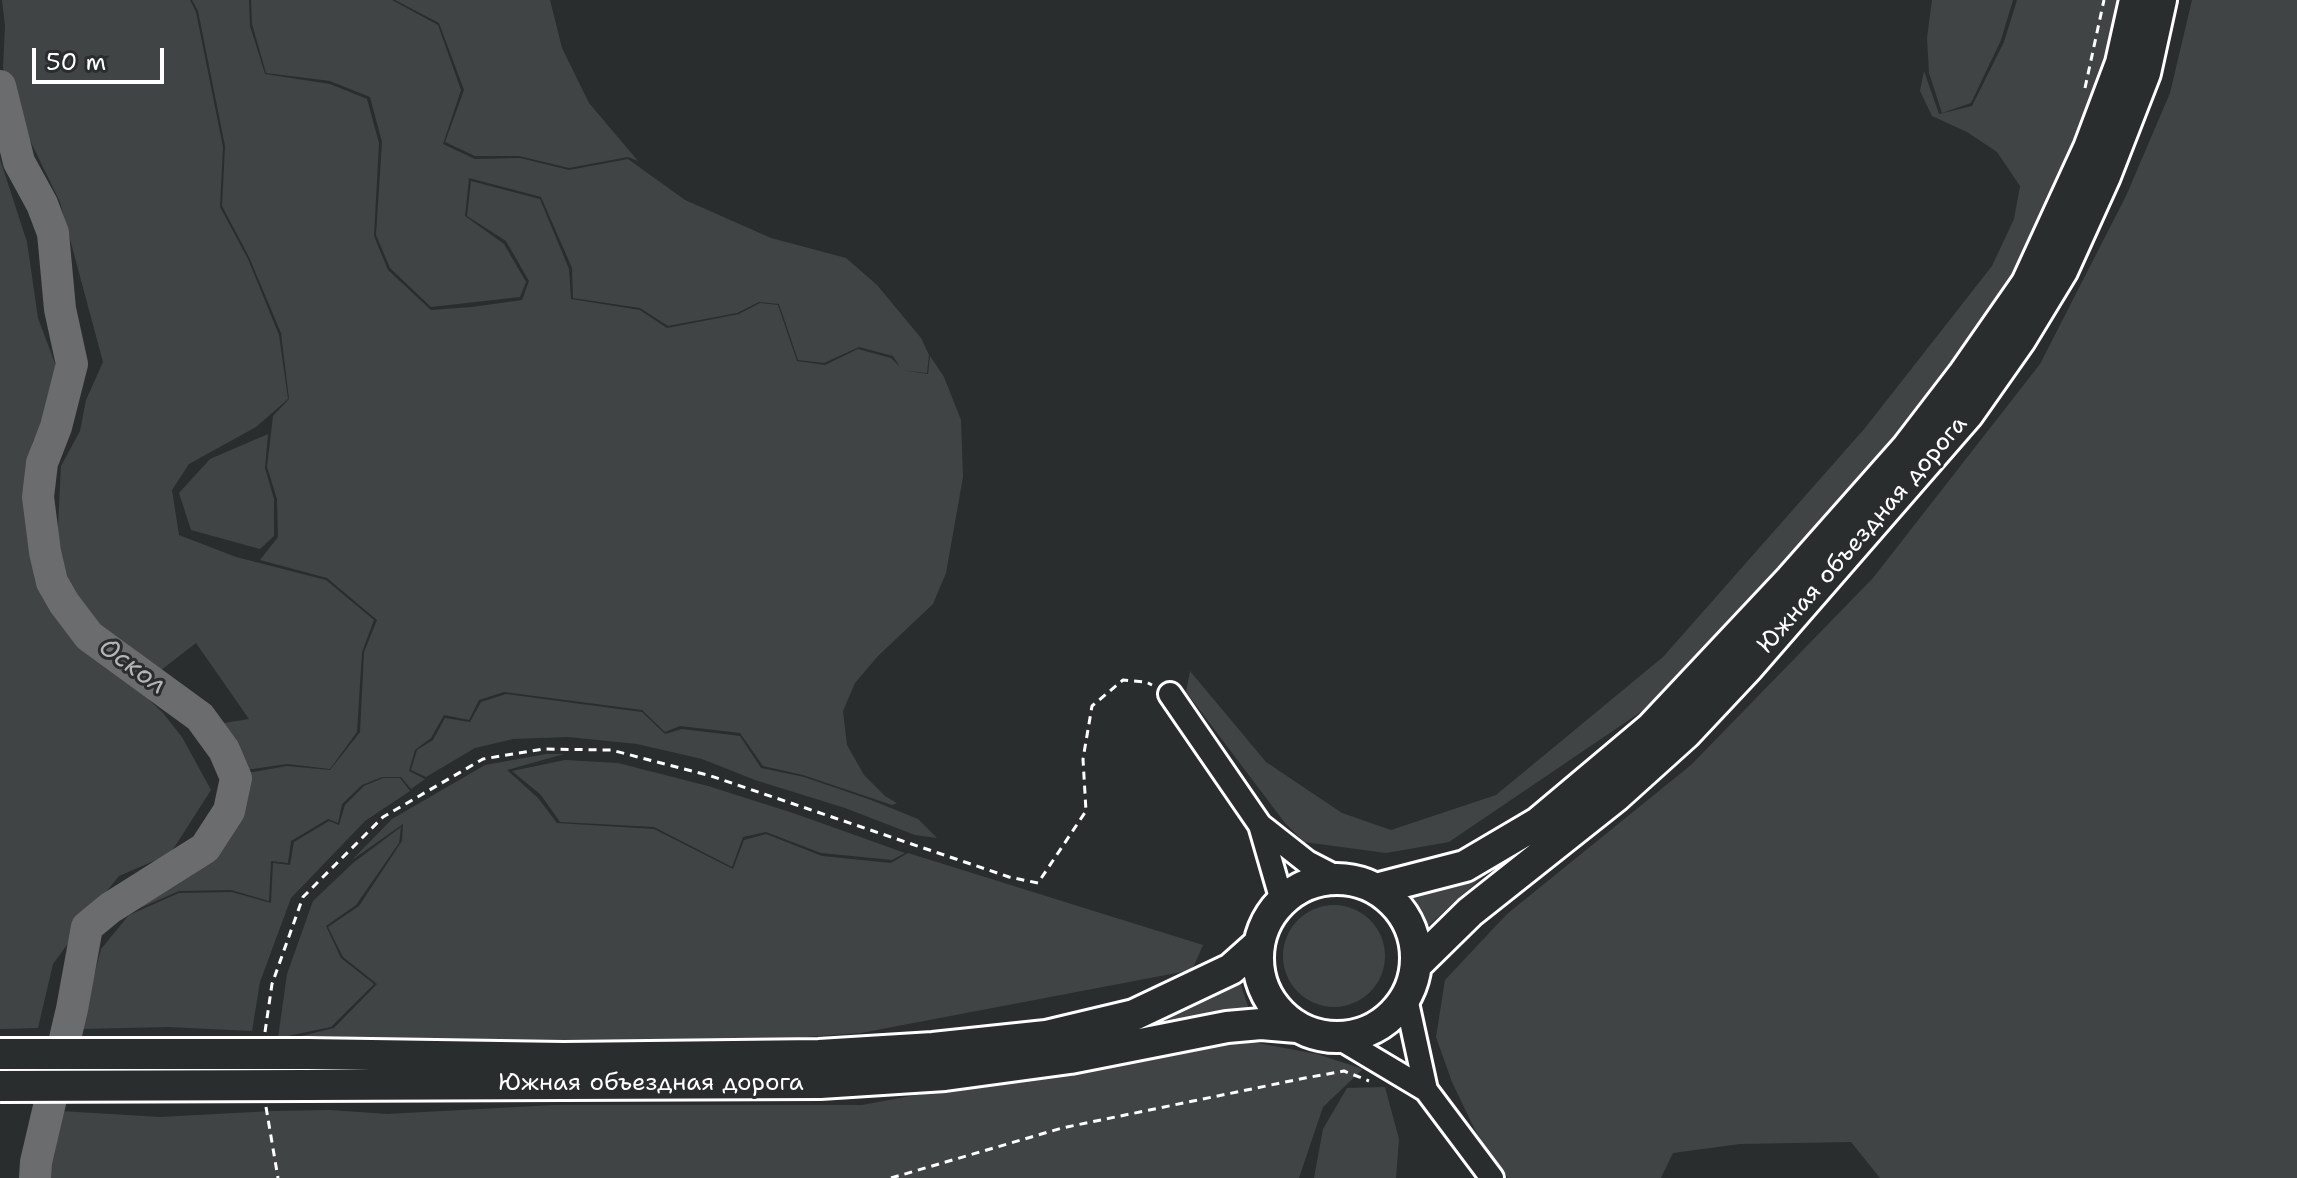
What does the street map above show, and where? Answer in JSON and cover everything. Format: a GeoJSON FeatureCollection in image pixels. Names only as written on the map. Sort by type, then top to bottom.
{"type":"FeatureCollection","features":[{"type":"Feature","properties":{"kind":"main road","name":"Южная объездная дорога"},"geometry":{"type":"LineString","coordinates":[[1376,889],[1465,866],[1549,813],[1651,728],[1791,579],[1907,448],[2027,283],[2089,148],[2121,63],[2135,0]]}},
{"type":"Feature","properties":{"kind":"main road","name":"Южная объездная дорога"},"geometry":{"type":"LineString","coordinates":[[1417,964],[1470,912],[1615,797],[1686,733],[1799,609],[1968,414],[2020,340],[2062,271],[2105,176],[2145,73],[2161,0]]}},
{"type":"Feature","properties":{"kind":"main road"},"geometry":{"type":"LineString","coordinates":[[1338,878],[1358,881],[1376,889],[1394,903],[1408,921],[1416,942],[1417,964],[1406,998],[1394,1014],[1378,1027],[1359,1035],[1339,1038],[1297,1027],[1278,1012],[1264,992],[1258,968],[1259,944],[1267,920],[1282,901],[1299,888],[1318,881],[1338,878]]}},
{"type":"Feature","properties":{"kind":"main road","name":"Южная объездная дорога"},"geometry":{"type":"LineString","coordinates":[[0,1054],[564,1058],[819,1055],[933,1048],[1046,1036],[1134,1015],[1231,969],[1259,944]]}},
{"type":"Feature","properties":{"kind":"main road","name":"Южная объездная дорога"},"geometry":{"type":"LineString","coordinates":[[0,1086],[820,1083],[898,1078],[1070,1058],[1227,1027],[1261,1024],[1297,1027]]}},
{"type":"Feature","properties":{"kind":"main road"},"geometry":{"type":"LineString","coordinates":[[440,1086],[442,1056]]}},
{"type":"Feature","properties":{"kind":"lane"},"geometry":{"type":"LineString","coordinates":[[1170,694],[1260,825],[1307,862],[1338,878]]}},
{"type":"Feature","properties":{"kind":"lane"},"geometry":{"type":"LineString","coordinates":[[1260,825],[1282,901]]}},
{"type":"Feature","properties":{"kind":"lane"},"geometry":{"type":"LineString","coordinates":[[1406,998],[1426,1090]]}},
{"type":"Feature","properties":{"kind":"lane"},"geometry":{"type":"LineString","coordinates":[[1339,1038],[1426,1090],[1492,1178]]}},
{"type":"Feature","properties":{"kind":"path"},"geometry":{"type":"LineString","coordinates":[[2084,93],[2104,0]]}},
{"type":"Feature","properties":{"kind":"path"},"geometry":{"type":"LineString","coordinates":[[263,1041],[272,984],[303,897],[383,817],[483,759],[543,749],[611,750],[711,776],[1009,877],[1038,883],[1086,811],[1083,759],[1092,706],[1123,680],[1146,682],[1170,694]]}},
{"type":"Feature","properties":{"kind":"path"},"geometry":{"type":"LineString","coordinates":[[891,1178],[1062,1128],[1290,1081],[1344,1071],[1371,1082]]}},
{"type":"Feature","properties":{"kind":"path"},"geometry":{"type":"LineString","coordinates":[[265,1101],[278,1178]]}},
{"type":"Feature","properties":{"kind":"shaded area"},"geometry":{"type":"Polygon","coordinates":[[[2,0],[190,0],[196,12],[223,147],[220,207],[248,259],[279,335],[288,399],[256,427],[189,464],[172,490],[179,535],[236,557],[326,580],[374,620],[362,652],[357,732],[330,769],[287,764],[232,772],[231,756],[211,725],[249,719],[196,643],[147,681],[80,622],[57,546],[61,466],[80,431],[86,400],[103,362],[60,202],[23,126],[3,68],[5,26],[2,0]]]}},
{"type":"Feature","properties":{"kind":"shaded area"},"geometry":{"type":"Polygon","coordinates":[[[192,0],[249,0],[250,26],[265,74],[330,84],[367,99],[379,143],[374,236],[388,270],[431,310],[522,300],[529,281],[506,241],[467,216],[471,181],[540,199],[569,269],[571,299],[640,310],[667,328],[739,314],[760,303],[778,305],[797,361],[825,365],[858,349],[891,358],[900,367],[893,356],[859,347],[824,363],[798,360],[779,304],[759,302],[737,313],[668,326],[640,308],[573,298],[572,268],[541,197],[469,178],[465,216],[504,244],[526,282],[520,297],[431,307],[390,268],[376,235],[382,142],[370,97],[330,81],[266,73],[252,24],[251,0],[392,0],[438,25],[461,90],[443,144],[475,159],[520,158],[569,170],[628,159],[685,200],[771,238],[846,258],[877,285],[921,338],[929,355],[927,373],[901,370],[928,374],[930,356],[944,377],[961,420],[963,477],[946,573],[933,604],[878,656],[855,683],[843,711],[847,745],[864,775],[885,796],[897,803],[892,805],[803,775],[763,766],[740,733],[680,726],[665,732],[642,710],[504,692],[479,700],[469,720],[444,715],[431,738],[415,750],[409,771],[425,779],[411,789],[401,777],[382,777],[362,785],[342,804],[338,823],[328,819],[291,841],[288,863],[271,861],[269,901],[231,890],[179,891],[131,912],[203,866],[215,853],[237,812],[242,774],[287,766],[330,770],[360,732],[364,652],[377,620],[327,578],[260,560],[278,537],[277,499],[267,467],[273,416],[289,399],[281,333],[249,257],[222,206],[225,146],[198,11],[192,0]]]}},
{"type":"Feature","properties":{"kind":"shaded area"},"geometry":{"type":"Polygon","coordinates":[[[395,0],[550,0],[562,48],[589,103],[638,161],[628,157],[569,168],[519,156],[475,156],[445,142],[464,90],[439,23],[395,0]]]}},
{"type":"Feature","properties":{"kind":"shaded area"},"geometry":{"type":"Polygon","coordinates":[[[1932,0],[2013,0],[2001,40],[1971,103],[1942,113],[1929,73],[1927,38],[1932,0]]]}},
{"type":"Feature","properties":{"kind":"shaded area"},"geometry":{"type":"Polygon","coordinates":[[[2017,0],[2123,0],[2115,60],[2039,243],[1927,409],[1651,705],[1449,842],[1386,853],[1304,842],[1285,823],[1186,692],[1190,671],[1266,762],[1342,813],[1391,830],[1496,795],[1663,657],[1865,428],[1992,266],[2014,219],[2020,186],[1997,152],[1967,132],[1932,116],[1920,91],[1924,71],[1939,114],[1972,106],[2004,42],[2017,0]]]}},
{"type":"Feature","properties":{"kind":"shaded area"},"geometry":{"type":"Polygon","coordinates":[[[2192,0],[2297,0],[2297,1178],[1880,1178],[1851,1142],[1740,1144],[1673,1153],[1661,1178],[1508,1178],[1495,1164],[1474,1128],[1452,1082],[1436,1037],[1445,980],[1507,914],[1691,765],[1873,578],[2040,364],[2126,196],[2170,93],[2192,0]]]}},
{"type":"Feature","properties":{"kind":"shaded area"},"geometry":{"type":"Polygon","coordinates":[[[0,159],[27,242],[38,318],[63,385],[33,441],[26,471],[27,538],[51,607],[93,657],[122,674],[163,713],[182,737],[211,790],[170,854],[119,876],[53,964],[38,1028],[0,1029],[0,159]]]}},
{"type":"Feature","properties":{"kind":"shaded area"},"geometry":{"type":"Polygon","coordinates":[[[268,434],[265,468],[274,499],[274,536],[260,549],[191,530],[179,493],[210,459],[268,434]]]}},
{"type":"Feature","properties":{"kind":"shaded area"},"geometry":{"type":"Polygon","coordinates":[[[506,694],[642,712],[665,734],[682,729],[740,736],[761,768],[804,777],[871,800],[918,819],[937,838],[915,835],[702,759],[637,744],[568,737],[513,739],[475,748],[426,777],[411,770],[417,750],[433,740],[445,718],[470,722],[481,702],[506,694]]]}},
{"type":"Feature","properties":{"kind":"shaded area"},"geometry":{"type":"Polygon","coordinates":[[[546,754],[564,754],[507,770],[538,798],[557,823],[654,829],[733,869],[744,840],[766,834],[822,856],[891,863],[908,853],[1203,945],[1192,970],[861,1033],[724,1043],[277,1042],[334,1028],[377,984],[343,957],[328,927],[359,906],[402,841],[403,824],[352,860],[392,819],[485,765],[546,754]]]}},
{"type":"Feature","properties":{"kind":"shaded area"},"geometry":{"type":"Polygon","coordinates":[[[565,760],[618,763],[708,786],[905,853],[892,860],[821,853],[766,832],[743,837],[732,867],[654,827],[560,822],[541,795],[512,771],[565,760]]]}},
{"type":"Feature","properties":{"kind":"shaded area"},"geometry":{"type":"Polygon","coordinates":[[[383,778],[400,778],[410,791],[365,821],[291,898],[260,982],[252,1031],[168,1027],[80,1029],[101,949],[129,915],[179,893],[232,892],[271,903],[273,863],[290,865],[294,842],[329,821],[339,825],[345,805],[364,786],[383,778]]]}},
{"type":"Feature","properties":{"kind":"shaded area"},"geometry":{"type":"Polygon","coordinates":[[[401,827],[399,843],[356,905],[326,926],[341,958],[374,984],[331,1027],[278,1038],[287,974],[313,901],[353,863],[401,827]]]}},
{"type":"Feature","properties":{"kind":"shaded area"},"geometry":{"type":"Polygon","coordinates":[[[1498,863],[1428,926],[1413,896],[1498,863]]]}},
{"type":"Feature","properties":{"kind":"shaded area"},"geometry":{"type":"Polygon","coordinates":[[[1334,905],[1354,909],[1370,920],[1381,936],[1385,956],[1381,976],[1370,992],[1354,1003],[1334,1007],[1314,1003],[1298,992],[1287,976],[1283,956],[1287,936],[1298,920],[1314,909],[1334,905]]]}},
{"type":"Feature","properties":{"kind":"shaded area"},"geometry":{"type":"Polygon","coordinates":[[[1238,977],[1249,1009],[1158,1021],[1238,977]]]}},
{"type":"Feature","properties":{"kind":"shaded area"},"geometry":{"type":"Polygon","coordinates":[[[1236,1039],[1317,1054],[1363,1069],[1323,1107],[1299,1178],[49,1178],[60,1111],[160,1117],[330,1110],[387,1114],[554,1105],[862,1105],[1236,1039]]]}},
{"type":"Feature","properties":{"kind":"shaded area"},"geometry":{"type":"Polygon","coordinates":[[[1385,1087],[1399,1139],[1396,1178],[1314,1178],[1323,1129],[1347,1088],[1385,1087]]]}},
{"type":"Feature","properties":{"kind":"waterway","name":"Оскол"},"geometry":{"type":"LineString","coordinates":[[0,86],[19,162],[42,204],[53,233],[60,309],[72,364],[56,427],[42,463],[38,497],[52,582],[89,636],[200,717],[224,750],[236,778],[229,811],[205,848],[110,908],[87,927],[35,1178]]}}]}
